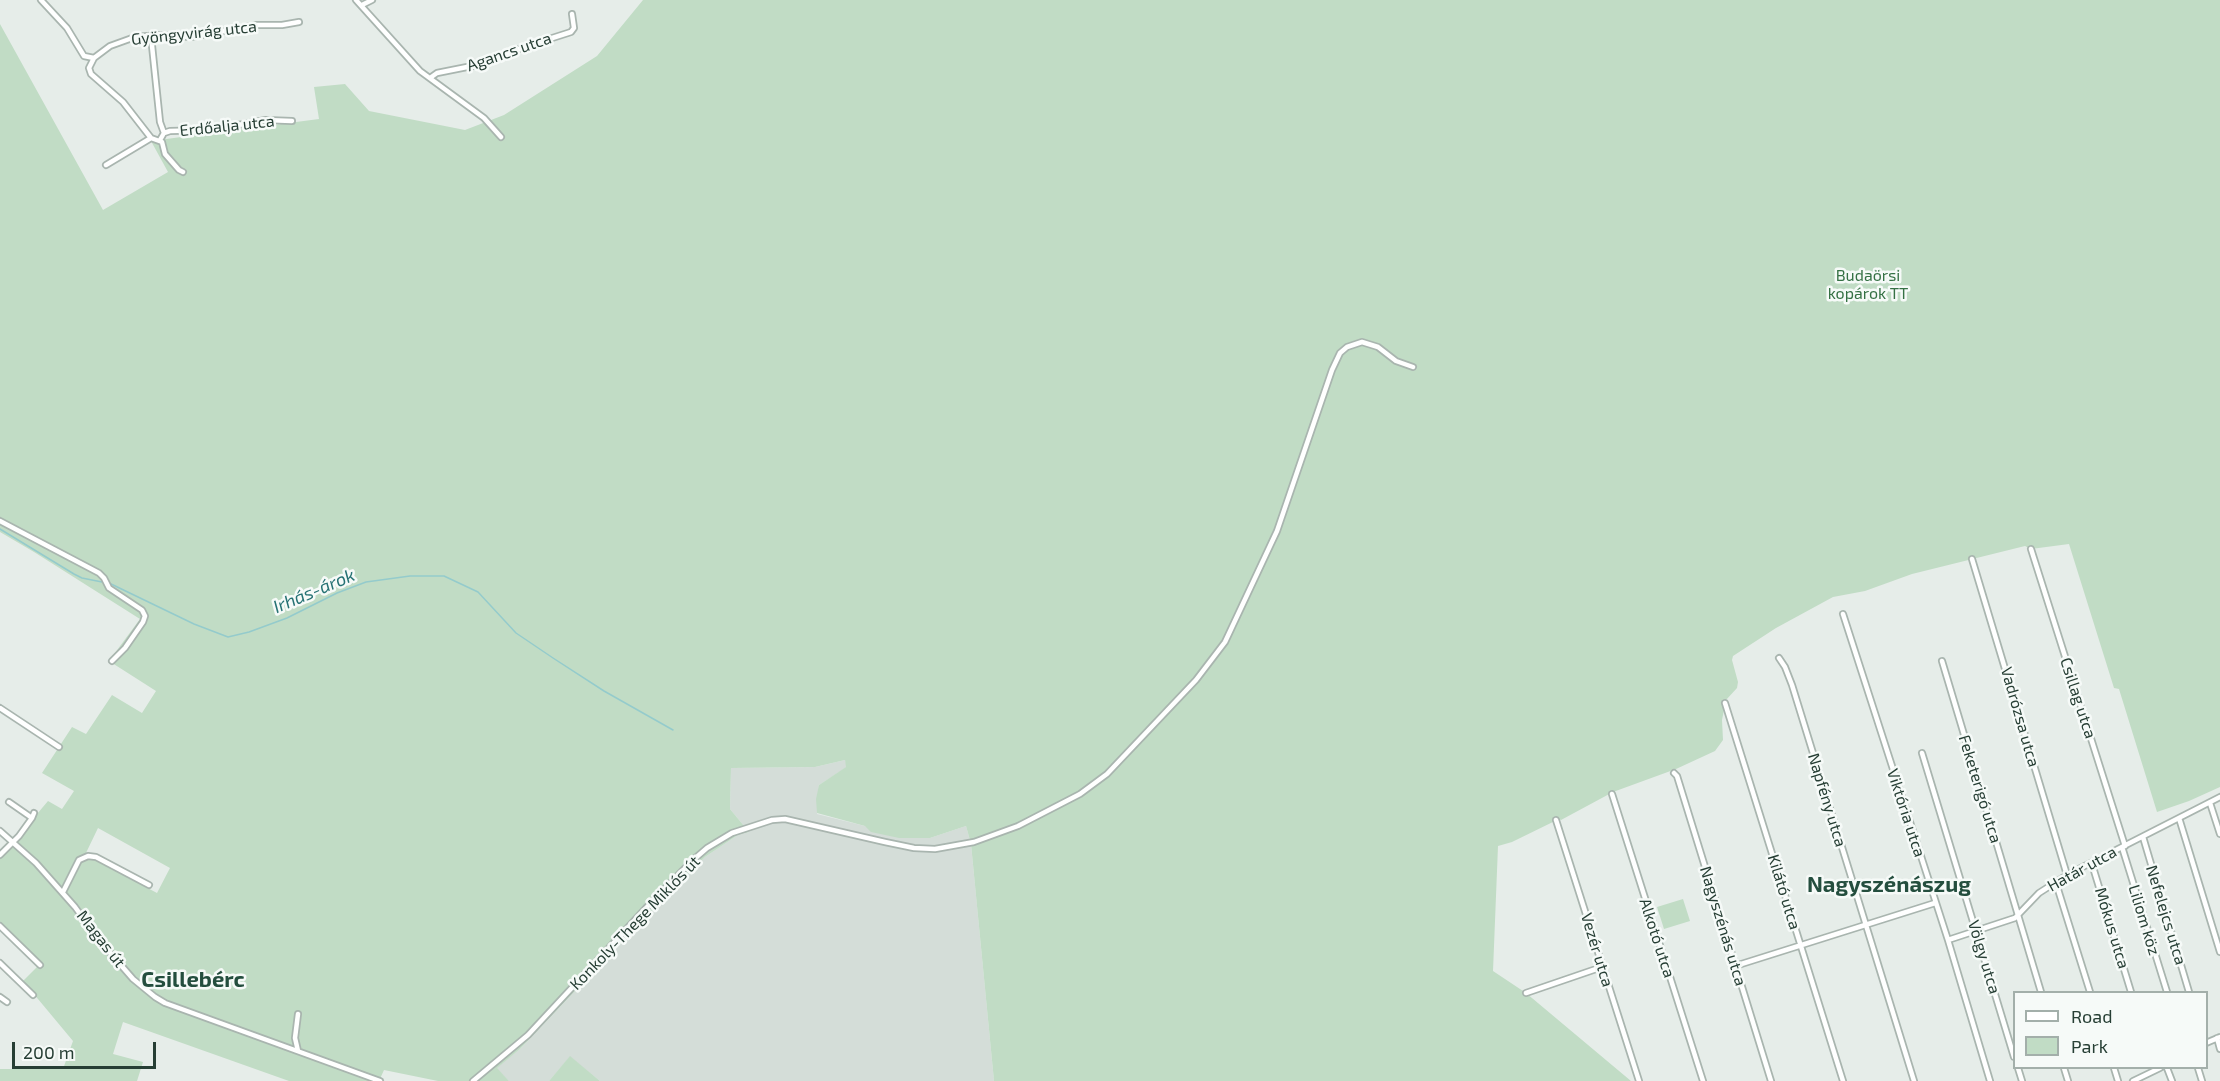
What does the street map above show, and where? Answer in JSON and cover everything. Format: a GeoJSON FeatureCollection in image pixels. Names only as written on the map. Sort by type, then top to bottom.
{"type":"FeatureCollection","features":[{"type":"Feature","properties":{"kind":"street"},"geometry":{"type":"LineString","coordinates":[[41,0],[67,27],[84,56],[94,58],[89,68],[91,74],[123,102],[151,138],[160,140]]}},
{"type":"Feature","properties":{"kind":"street"},"geometry":{"type":"LineString","coordinates":[[356,0],[413,63],[484,118],[501,137]]}},
{"type":"Feature","properties":{"kind":"street"},"geometry":{"type":"LineString","coordinates":[[362,4],[372,0]]}},
{"type":"Feature","properties":{"kind":"street","name":"Agancs utca"},"geometry":{"type":"LineString","coordinates":[[430,78],[437,73],[487,63],[521,48],[572,31],[574,25],[572,14]]}},
{"type":"Feature","properties":{"kind":"street","name":"Gyöngyvirág utca"},"geometry":{"type":"LineString","coordinates":[[94,58],[110,46],[135,37],[191,37],[257,25],[299,22]]}},
{"type":"Feature","properties":{"kind":"street"},"geometry":{"type":"LineString","coordinates":[[151,36],[160,122],[164,134],[160,140]]}},
{"type":"Feature","properties":{"kind":"street","name":"Erdőalja utca"},"geometry":{"type":"LineString","coordinates":[[164,134],[170,131],[210,130],[270,120],[292,121]]}},
{"type":"Feature","properties":{"kind":"street"},"geometry":{"type":"LineString","coordinates":[[106,165],[151,138]]}},
{"type":"Feature","properties":{"kind":"street"},"geometry":{"type":"LineString","coordinates":[[160,140],[165,154],[183,172]]}},
{"type":"Feature","properties":{"kind":"street","name":"Konkoly-Thege Miklós út"},"geometry":{"type":"LineString","coordinates":[[473,1081],[528,1035],[692,861],[707,848],[732,833],[755,825],[785,819],[914,848],[935,849],[974,842],[997,834],[1070,800],[1107,774],[1196,680],[1216,655],[1234,625],[1277,531],[1332,370],[1342,350],[1354,343],[1362,342],[1378,347],[1396,362],[1413,367]]}},
{"type":"Feature","properties":{"kind":"street"},"geometry":{"type":"LineString","coordinates":[[0,521],[102,575],[109,588],[142,610],[145,615],[143,622],[125,648],[112,660]]}},
{"type":"Feature","properties":{"kind":"street","name":"Csillag utca"},"geometry":{"type":"LineString","coordinates":[[2031,549],[2123,846]]}},
{"type":"Feature","properties":{"kind":"street","name":"Vadrózsa utca"},"geometry":{"type":"LineString","coordinates":[[1972,559],[2067,875]]}},
{"type":"Feature","properties":{"kind":"street","name":"Viktória utca"},"geometry":{"type":"LineString","coordinates":[[1843,614],[1948,940],[1990,1081]]}},
{"type":"Feature","properties":{"kind":"street","name":"Napfény utca"},"geometry":{"type":"LineString","coordinates":[[1779,658],[1792,686],[1914,1081]]}},
{"type":"Feature","properties":{"kind":"street","name":"Feketerigó utca"},"geometry":{"type":"LineString","coordinates":[[1942,661],[2040,991]]}},
{"type":"Feature","properties":{"kind":"street","name":"Kilátó utca"},"geometry":{"type":"LineString","coordinates":[[1725,703],[1843,1081]]}},
{"type":"Feature","properties":{"kind":"street"},"geometry":{"type":"LineString","coordinates":[[0,708],[59,747]]}},
{"type":"Feature","properties":{"kind":"street","name":"Völgy utca"},"geometry":{"type":"LineString","coordinates":[[1922,753],[2013,1054]]}},
{"type":"Feature","properties":{"kind":"street","name":"Nagyszénás utca"},"geometry":{"type":"LineString","coordinates":[[1674,773],[1677,776],[1771,1081]]}},
{"type":"Feature","properties":{"kind":"street","name":"Alkotó utca"},"geometry":{"type":"LineString","coordinates":[[1612,794],[1703,1081]]}},
{"type":"Feature","properties":{"kind":"street","name":"Határ utca"},"geometry":{"type":"LineString","coordinates":[[1948,940],[2018,916],[2039,893],[2067,875],[2220,797]]}},
{"type":"Feature","properties":{"kind":"street"},"geometry":{"type":"LineString","coordinates":[[0,855],[33,815],[9,802]]}},
{"type":"Feature","properties":{"kind":"street"},"geometry":{"type":"LineString","coordinates":[[2210,803],[2220,834]]}},
{"type":"Feature","properties":{"kind":"street"},"geometry":{"type":"LineString","coordinates":[[2179,818],[2220,952]]}},
{"type":"Feature","properties":{"kind":"street","name":"Vezér utca"},"geometry":{"type":"LineString","coordinates":[[1556,820],[1639,1081]]}},
{"type":"Feature","properties":{"kind":"street","name":"Magas út"},"geometry":{"type":"LineString","coordinates":[[0,831],[63,892],[99,940],[133,979],[155,997],[165,1003],[380,1081]]}},
{"type":"Feature","properties":{"kind":"street","name":"Nefelejcs utca"},"geometry":{"type":"LineString","coordinates":[[2143,837],[2188,991]]}},
{"type":"Feature","properties":{"kind":"street","name":"Liliom köz"},"geometry":{"type":"LineString","coordinates":[[2123,846],[2166,991]]}},
{"type":"Feature","properties":{"kind":"street"},"geometry":{"type":"LineString","coordinates":[[63,892],[79,860],[88,856],[96,857],[148,885]]}},
{"type":"Feature","properties":{"kind":"street","name":"Mókus utca"},"geometry":{"type":"LineString","coordinates":[[2092,864],[2131,991]]}},
{"type":"Feature","properties":{"kind":"street"},"geometry":{"type":"LineString","coordinates":[[2056,883],[2089,991]]}},
{"type":"Feature","properties":{"kind":"street"},"geometry":{"type":"LineString","coordinates":[[1735,966],[1935,903]]}},
{"type":"Feature","properties":{"kind":"street"},"geometry":{"type":"LineString","coordinates":[[0,926],[40,964]]}},
{"type":"Feature","properties":{"kind":"street"},"geometry":{"type":"LineString","coordinates":[[0,963],[33,995]]}},
{"type":"Feature","properties":{"kind":"street"},"geometry":{"type":"LineString","coordinates":[[1526,993],[1602,967]]}},
{"type":"Feature","properties":{"kind":"street"},"geometry":{"type":"LineString","coordinates":[[0,997],[7,1002]]}},
{"type":"Feature","properties":{"kind":"street"},"geometry":{"type":"LineString","coordinates":[[298,1014],[295,1042],[298,1051]]}},
{"type":"Feature","properties":{"kind":"street"},"geometry":{"type":"LineString","coordinates":[[2218,1038],[2220,1049]]}},
{"type":"Feature","properties":{"kind":"street"},"geometry":{"type":"LineString","coordinates":[[287,1047],[295,1042]]}},
{"type":"Feature","properties":{"kind":"street"},"geometry":{"type":"LineString","coordinates":[[2134,1081],[2154,1069]]}},
{"type":"Feature","properties":{"kind":"shaded area"},"geometry":{"type":"Polygon","coordinates":[[[845,760],[847,767],[819,785],[817,814],[930,838],[966,826],[971,844],[994,1081],[600,1081],[570,1057],[549,1081],[509,1081],[496,1068],[520,1049],[705,857],[738,835],[749,832],[730,809],[731,768],[815,767],[845,760]]]}},
{"type":"Feature","properties":{"kind":"green space","name":"Budaörsi kopárok TT"},"geometry":{"type":"Polygon","coordinates":[[[643,0],[2220,0],[2220,787],[2157,812],[2119,689],[2114,688],[2069,544],[2031,549],[2025,546],[1912,574],[1865,591],[1833,597],[1776,628],[1733,656],[1737,688],[1726,700],[1722,720],[1723,740],[1715,751],[1676,769],[1613,792],[1561,820],[1498,846],[1493,971],[1526,993],[1631,1081],[994,1081],[971,844],[966,826],[930,838],[899,838],[871,832],[865,826],[817,813],[816,799],[819,785],[846,767],[845,760],[815,767],[731,768],[730,809],[749,832],[738,835],[705,857],[520,1049],[497,1068],[509,1081],[438,1081],[384,1070],[379,1081],[289,1081],[123,1022],[113,1054],[143,1062],[137,1081],[0,1081],[0,1069],[63,1069],[73,1041],[23,981],[40,964],[0,925],[0,858],[48,801],[62,809],[74,791],[42,773],[72,727],[86,734],[112,695],[142,713],[156,691],[109,661],[140,619],[0,532],[0,24],[103,210],[168,172],[151,141],[319,119],[314,87],[345,84],[369,111],[465,130],[504,115],[597,56],[643,0]],[[98,828],[85,855],[157,893],[170,868],[98,828]]]}},
{"type":"Feature","properties":{"kind":"green space"},"geometry":{"type":"Polygon","coordinates":[[[1683,899],[1690,921],[1664,929],[1657,907],[1683,899]]]}},
{"type":"Feature","properties":{"kind":"green space"},"geometry":{"type":"Polygon","coordinates":[[[570,1056],[600,1081],[549,1081],[570,1056]]]}},
{"type":"Feature","properties":{"kind":"waterway","name":"Irhás-árok"},"geometry":{"type":"LineString","coordinates":[[0,529],[74,574],[102,582]]}},
{"type":"Feature","properties":{"kind":"waterway","name":"Irhás-árok"},"geometry":{"type":"LineString","coordinates":[[109,583],[194,624],[228,637],[287,618],[337,593],[366,582],[410,576],[444,576],[478,592],[516,633],[553,658],[604,691],[673,730]]}},
{"type":"Feature","properties":{"kind":"district","name":"Nagyszénászug"},"geometry":{"type":"Point","coordinates":[1889,885]}},
{"type":"Feature","properties":{"kind":"district","name":"Csillebérc"},"geometry":{"type":"Point","coordinates":[193,980]}}]}
